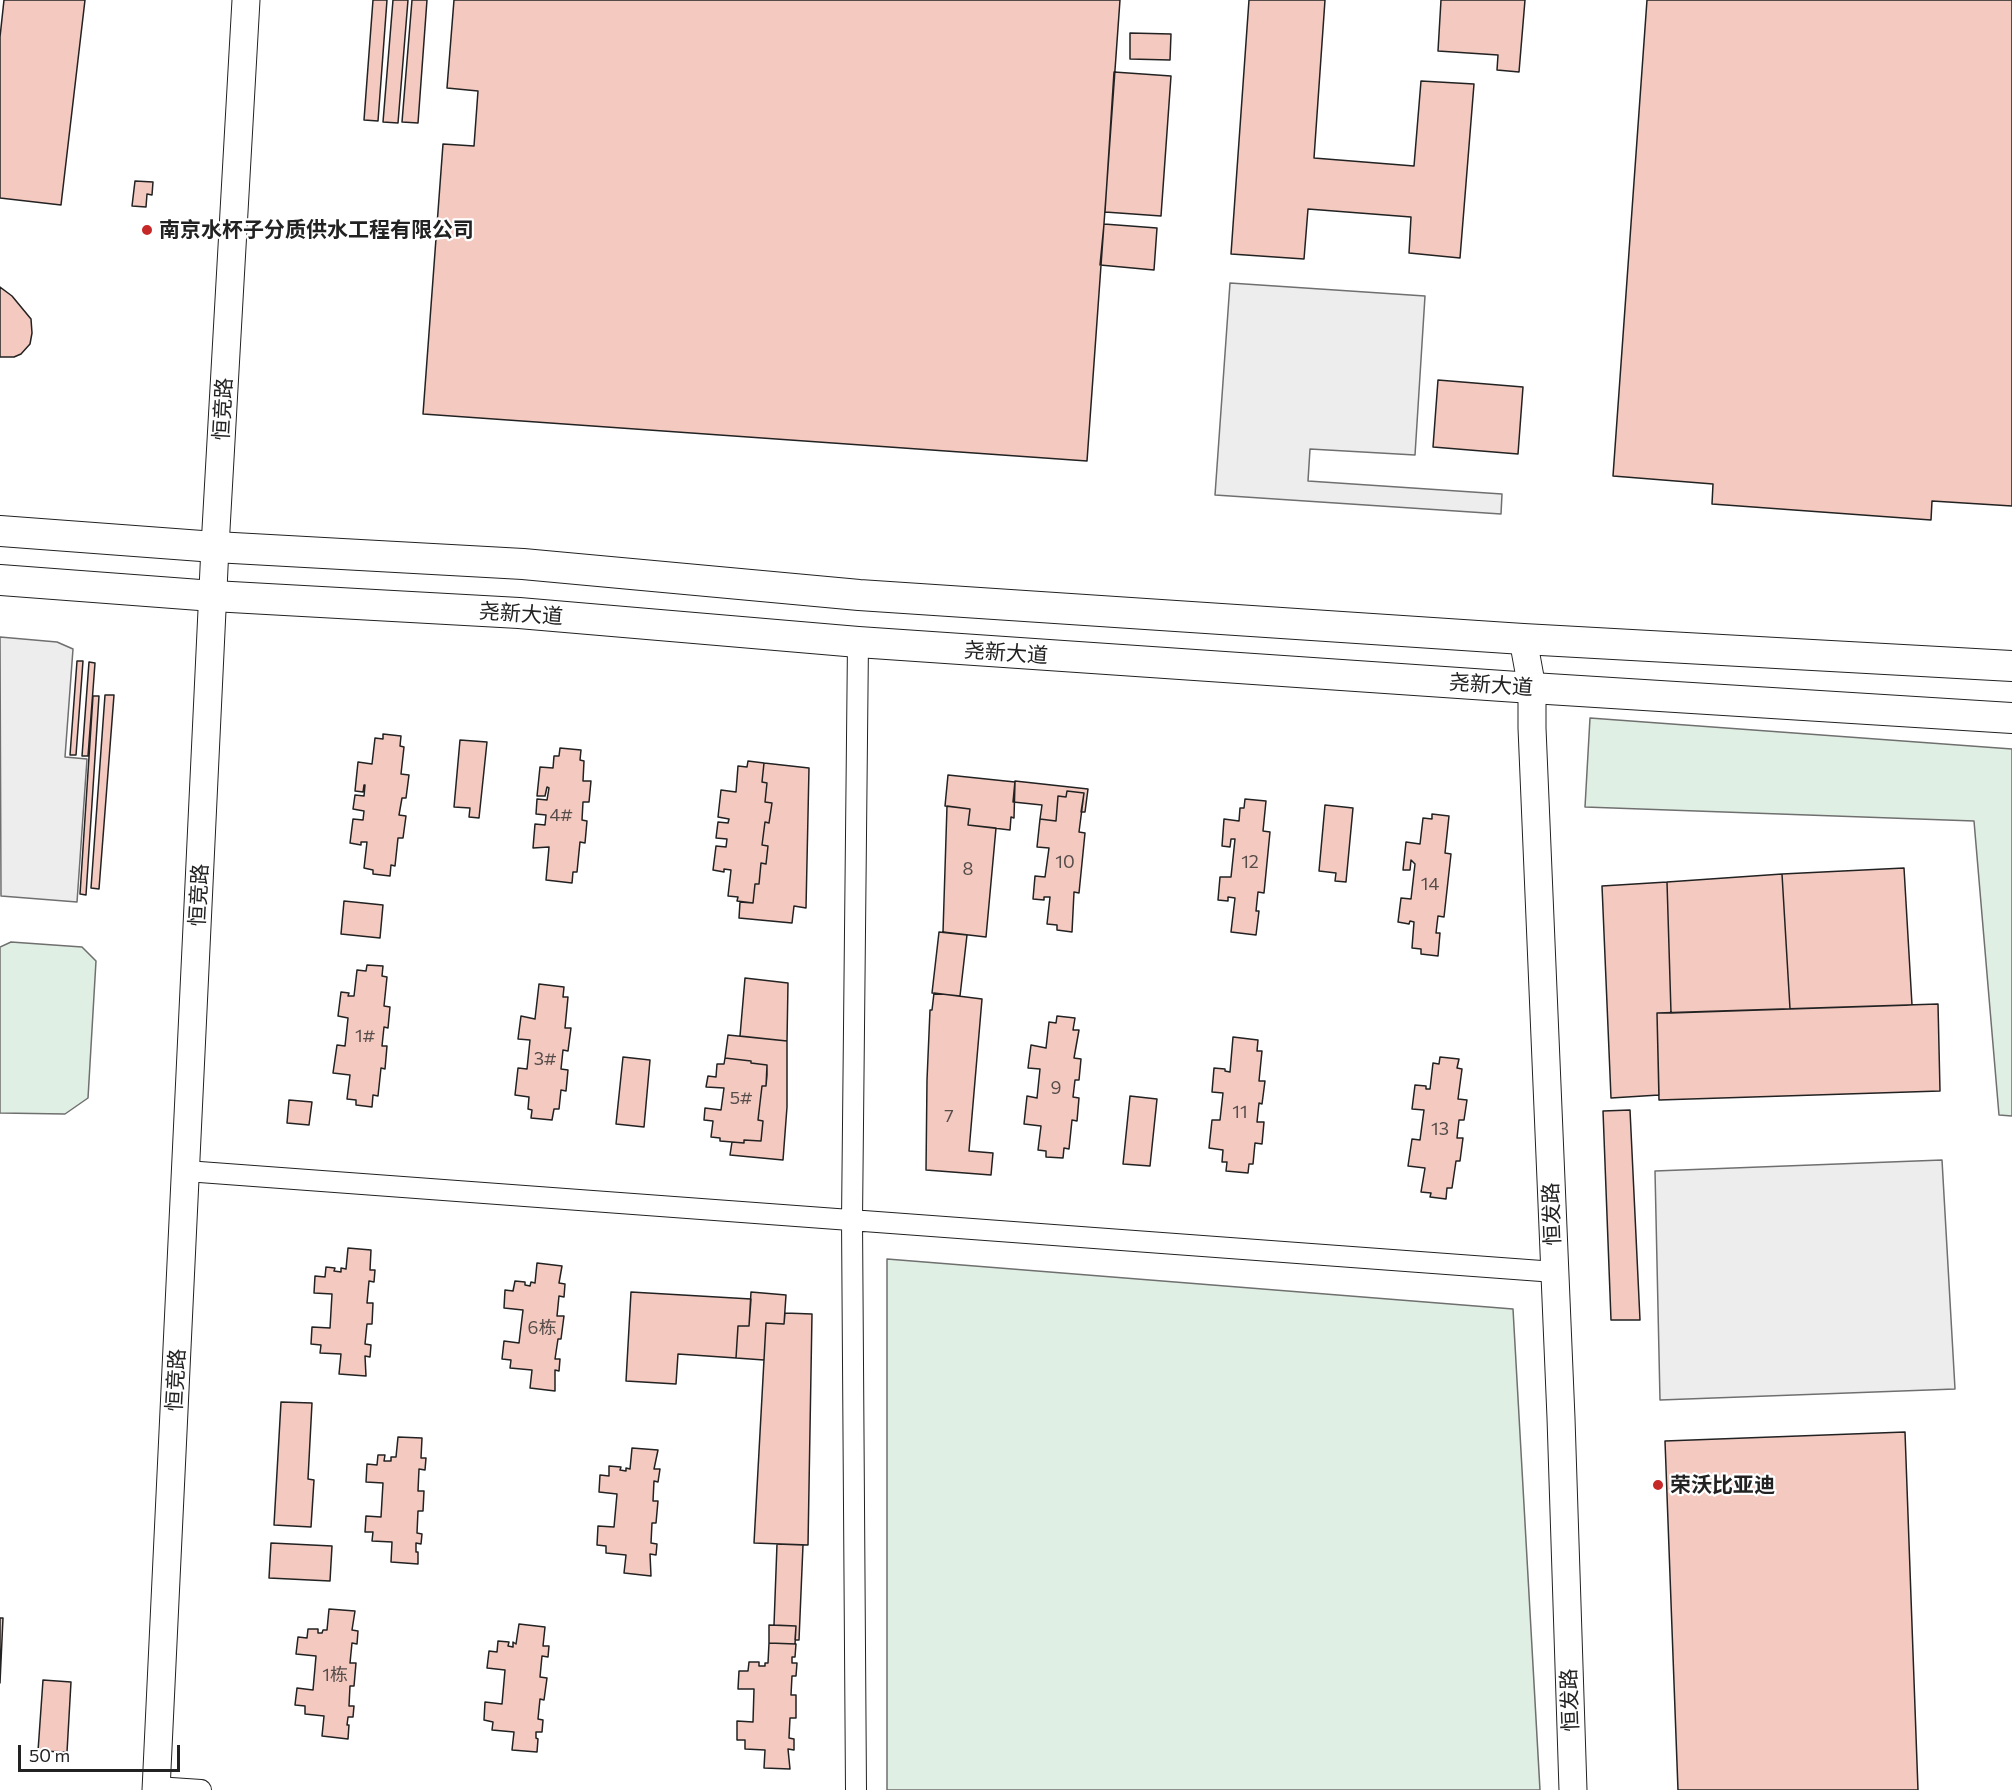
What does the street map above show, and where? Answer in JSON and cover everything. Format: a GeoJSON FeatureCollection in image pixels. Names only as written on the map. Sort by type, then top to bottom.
{"type":"FeatureCollection","features":[{"type":"Feature","properties":{"kind":"main road"},"geometry":{"type":"LineString","coordinates":[[0,531],[215,547],[523,564],[871,596],[1523,639],[2012,666]]}},
{"type":"Feature","properties":{"kind":"main road","name":"尧新大道"},"geometry":{"type":"LineString","coordinates":[[0,580],[213,596],[519,613],[858,642],[2012,718]]}},
{"type":"Feature","properties":{"kind":"street","name":"恒竞路"},"geometry":{"type":"LineString","coordinates":[[156,1788],[215,547],[246,0]]}},
{"type":"Feature","properties":{"kind":"street","name":"恒发路"},"geometry":{"type":"LineString","coordinates":[[1523,639],[1532,688],[1573,1790]]}},
{"type":"Feature","properties":{"kind":"street"},"geometry":{"type":"LineString","coordinates":[[856,1790],[852,1220],[858,642]]}},
{"type":"Feature","properties":{"kind":"street"},"geometry":{"type":"LineString","coordinates":[[186,1171],[1555,1272]]}},
{"type":"Feature","properties":{"kind":"street"},"geometry":{"type":"LineString","coordinates":[[156,1788],[201,1790]]}},
{"type":"Feature","properties":{"kind":"green space"},"geometry":{"type":"Polygon","coordinates":[[[1590,718],[2012,749],[2012,1116],[1999,1115],[1974,821],[1585,807],[1590,718]]]}},
{"type":"Feature","properties":{"kind":"green space"},"geometry":{"type":"Polygon","coordinates":[[[11,942],[82,947],[96,961],[88,1098],[65,1114],[0,1113],[0,947],[11,942]]]}},
{"type":"Feature","properties":{"kind":"green space"},"geometry":{"type":"Polygon","coordinates":[[[887,1259],[1513,1309],[1540,1790],[887,1790],[887,1259]]]}},
{"type":"Feature","properties":{"kind":"shaded area"},"geometry":{"type":"Polygon","coordinates":[[[1230,283],[1425,296],[1415,455],[1310,449],[1308,481],[1502,494],[1501,514],[1215,495],[1230,283]]]}},
{"type":"Feature","properties":{"kind":"shaded area"},"geometry":{"type":"Polygon","coordinates":[[[0,637],[57,642],[73,649],[65,757],[87,759],[77,902],[1,896],[0,637]]]}},
{"type":"Feature","properties":{"kind":"shaded area"},"geometry":{"type":"Polygon","coordinates":[[[1942,1160],[1955,1389],[1660,1400],[1655,1171],[1942,1160]]]}},
{"type":"Feature","properties":{"kind":"building"},"geometry":{"type":"Polygon","coordinates":[[[4,0],[85,0],[61,205],[0,198],[0,37],[4,0]]]}},
{"type":"Feature","properties":{"kind":"building"},"geometry":{"type":"Polygon","coordinates":[[[373,0],[387,0],[378,121],[364,120],[373,0]]]}},
{"type":"Feature","properties":{"kind":"building"},"geometry":{"type":"Polygon","coordinates":[[[393,0],[408,0],[398,123],[383,122],[393,0]]]}},
{"type":"Feature","properties":{"kind":"building"},"geometry":{"type":"Polygon","coordinates":[[[412,0],[427,0],[418,123],[402,122],[412,0]]]}},
{"type":"Feature","properties":{"kind":"building"},"geometry":{"type":"Polygon","coordinates":[[[454,0],[1120,0],[1087,461],[423,414],[443,144],[474,146],[478,91],[447,88],[454,0]]]}},
{"type":"Feature","properties":{"kind":"building"},"geometry":{"type":"Polygon","coordinates":[[[1249,0],[1325,0],[1314,158],[1414,166],[1421,81],[1474,84],[1460,258],[1409,253],[1411,217],[1308,209],[1304,259],[1231,254],[1249,0]]]}},
{"type":"Feature","properties":{"kind":"building"},"geometry":{"type":"Polygon","coordinates":[[[1441,0],[1525,0],[1519,72],[1497,70],[1498,55],[1438,51],[1441,0]]]}},
{"type":"Feature","properties":{"kind":"building"},"geometry":{"type":"Polygon","coordinates":[[[1647,0],[2012,0],[2012,506],[1932,501],[1931,520],[1712,504],[1713,484],[1613,476],[1647,0]]]}},
{"type":"Feature","properties":{"kind":"building"},"geometry":{"type":"Polygon","coordinates":[[[1130,33],[1171,34],[1170,60],[1130,59],[1130,33]]]}},
{"type":"Feature","properties":{"kind":"building"},"geometry":{"type":"Polygon","coordinates":[[[1114,72],[1171,76],[1161,216],[1105,212],[1114,72]]]}},
{"type":"Feature","properties":{"kind":"building"},"geometry":{"type":"Polygon","coordinates":[[[135,181],[153,182],[152,195],[147,194],[146,207],[132,206],[135,181]]]}},
{"type":"Feature","properties":{"kind":"building"},"geometry":{"type":"Polygon","coordinates":[[[1104,224],[1157,228],[1154,270],[1100,265],[1104,224]]]}},
{"type":"Feature","properties":{"kind":"building"},"geometry":{"type":"Polygon","coordinates":[[[0,287],[12,296],[31,319],[30,344],[21,354],[14,357],[0,357],[0,287]]]}},
{"type":"Feature","properties":{"kind":"building"},"geometry":{"type":"Polygon","coordinates":[[[1438,380],[1523,387],[1518,454],[1433,447],[1438,380]]]}},
{"type":"Feature","properties":{"kind":"building"},"geometry":{"type":"Polygon","coordinates":[[[77,661],[83,661],[76,755],[70,755],[77,661]]]}},
{"type":"Feature","properties":{"kind":"building"},"geometry":{"type":"Polygon","coordinates":[[[89,662],[95,663],[88,756],[82,756],[89,662]]]}},
{"type":"Feature","properties":{"kind":"building"},"geometry":{"type":"Polygon","coordinates":[[[105,695],[114,695],[99,889],[91,888],[105,695]]]}},
{"type":"Feature","properties":{"kind":"building"},"geometry":{"type":"Polygon","coordinates":[[[93,696],[99,696],[86,895],[80,894],[93,696]]]}},
{"type":"Feature","properties":{"kind":"building"},"geometry":{"type":"Polygon","coordinates":[[[383,734],[401,736],[400,746],[404,747],[401,774],[409,775],[406,798],[402,798],[399,815],[406,816],[403,838],[398,838],[395,866],[391,865],[390,876],[373,874],[373,870],[364,868],[367,842],[361,842],[361,845],[350,843],[353,819],[363,820],[364,811],[353,809],[355,795],[364,796],[365,785],[363,792],[355,791],[358,762],[372,764],[375,738],[383,739],[383,734]]]}},
{"type":"Feature","properties":{"kind":"building"},"geometry":{"type":"Polygon","coordinates":[[[460,740],[487,742],[479,818],[469,817],[470,808],[454,807],[460,740]]]}},
{"type":"Feature","properties":{"kind":"building"},"geometry":{"type":"Polygon","coordinates":[[[560,748],[581,750],[580,760],[584,761],[583,781],[591,781],[589,802],[583,802],[582,820],[587,821],[585,843],[580,842],[577,872],[573,872],[572,883],[546,880],[549,847],[533,848],[535,824],[545,825],[546,815],[536,814],[537,799],[547,800],[549,788],[547,787],[545,796],[537,796],[540,767],[553,768],[554,756],[559,756],[560,748]]]}},
{"type":"Feature","properties":{"kind":"building"},"geometry":{"type":"Polygon","coordinates":[[[748,761],[764,763],[762,782],[767,783],[765,802],[772,803],[769,823],[765,822],[762,845],[768,846],[766,864],[761,863],[759,884],[755,884],[753,903],[737,901],[738,897],[728,896],[731,870],[724,869],[724,872],[713,870],[716,846],[726,847],[727,839],[716,838],[718,822],[728,823],[729,819],[718,817],[721,790],[736,792],[738,766],[747,767],[748,761]]]}},
{"type":"Feature","properties":{"kind":"building"},"geometry":{"type":"Polygon","coordinates":[[[764,763],[809,768],[806,908],[794,906],[792,923],[739,918],[740,902],[753,903],[755,884],[759,884],[761,863],[766,864],[768,846],[762,845],[765,822],[769,823],[772,803],[765,802],[767,783],[762,782],[764,763]]]}},
{"type":"Feature","properties":{"kind":"building"},"geometry":{"type":"Polygon","coordinates":[[[948,775],[1015,782],[1014,818],[1011,817],[1010,830],[968,825],[970,809],[945,806],[948,775]]]}},
{"type":"Feature","properties":{"kind":"building"},"geometry":{"type":"Polygon","coordinates":[[[1015,781],[1088,789],[1085,812],[1081,812],[1084,793],[1067,791],[1066,797],[1058,796],[1056,821],[1040,819],[1042,805],[1013,802],[1015,781]]]}},
{"type":"Feature","properties":{"kind":"building"},"geometry":{"type":"Polygon","coordinates":[[[1067,791],[1084,793],[1079,832],[1085,833],[1079,893],[1074,892],[1072,932],[1057,930],[1057,925],[1047,924],[1050,897],[1044,897],[1044,900],[1033,899],[1035,876],[1045,877],[1049,848],[1037,847],[1040,819],[1056,821],[1058,796],[1066,797],[1067,791]]]}},
{"type":"Feature","properties":{"kind":"building"},"geometry":{"type":"Polygon","coordinates":[[[1245,799],[1266,801],[1263,831],[1270,832],[1264,893],[1258,892],[1256,911],[1259,911],[1256,935],[1231,932],[1235,898],[1228,897],[1228,901],[1218,900],[1220,877],[1231,877],[1235,839],[1231,839],[1230,847],[1222,846],[1224,819],[1239,821],[1240,808],[1244,808],[1245,799]]]}},
{"type":"Feature","properties":{"kind":"building"},"geometry":{"type":"Polygon","coordinates":[[[1325,805],[1353,808],[1346,882],[1335,881],[1336,873],[1319,871],[1325,805]]]}},
{"type":"Feature","properties":{"kind":"building"},"geometry":{"type":"Polygon","coordinates":[[[947,806],[970,809],[968,825],[996,828],[986,937],[943,932],[947,806]]]}},
{"type":"Feature","properties":{"kind":"building"},"geometry":{"type":"Polygon","coordinates":[[[1432,814],[1449,816],[1445,853],[1451,854],[1444,917],[1438,916],[1436,933],[1440,933],[1438,956],[1421,954],[1421,949],[1412,948],[1414,922],[1410,921],[1409,924],[1398,922],[1401,898],[1411,899],[1415,864],[1411,860],[1410,870],[1403,870],[1406,842],[1420,844],[1423,818],[1432,819],[1432,814]]]}},
{"type":"Feature","properties":{"kind":"building"},"geometry":{"type":"Polygon","coordinates":[[[1904,868],[1912,1005],[1790,1009],[1782,874],[1904,868]]]}},
{"type":"Feature","properties":{"kind":"building"},"geometry":{"type":"Polygon","coordinates":[[[1782,874],[1790,1009],[1671,1013],[1667,882],[1782,874]]]}},
{"type":"Feature","properties":{"kind":"building"},"geometry":{"type":"Polygon","coordinates":[[[1667,882],[1671,1013],[1657,1013],[1659,1095],[1611,1098],[1602,886],[1667,882]]]}},
{"type":"Feature","properties":{"kind":"building"},"geometry":{"type":"Polygon","coordinates":[[[344,901],[383,905],[380,938],[341,934],[344,901]]]}},
{"type":"Feature","properties":{"kind":"building"},"geometry":{"type":"Polygon","coordinates":[[[939,932],[967,935],[960,996],[932,993],[939,932]]]}},
{"type":"Feature","properties":{"kind":"building"},"geometry":{"type":"Polygon","coordinates":[[[367,965],[383,966],[382,976],[387,977],[384,1006],[390,1007],[388,1028],[384,1027],[382,1046],[387,1046],[385,1069],[381,1068],[378,1096],[373,1095],[372,1107],[356,1105],[356,1100],[347,1099],[350,1075],[333,1073],[337,1045],[345,1046],[348,1018],[338,1016],[341,992],[354,996],[357,970],[366,971],[367,965]]]}},
{"type":"Feature","properties":{"kind":"building"},"geometry":{"type":"Polygon","coordinates":[[[745,978],[788,983],[787,1041],[740,1036],[745,978]]]}},
{"type":"Feature","properties":{"kind":"building"},"geometry":{"type":"Polygon","coordinates":[[[539,984],[564,987],[563,997],[568,997],[565,1028],[571,1028],[568,1051],[563,1050],[561,1069],[568,1070],[566,1091],[561,1090],[559,1109],[554,1109],[552,1120],[531,1118],[532,1110],[528,1109],[529,1097],[515,1095],[518,1068],[527,1069],[530,1040],[518,1039],[521,1016],[535,1019],[539,984]]]}},
{"type":"Feature","properties":{"kind":"building"},"geometry":{"type":"Polygon","coordinates":[[[934,993],[982,999],[969,1151],[993,1153],[991,1175],[926,1170],[930,1010],[932,1010],[934,993]]]}},
{"type":"Feature","properties":{"kind":"building"},"geometry":{"type":"Polygon","coordinates":[[[1938,1004],[1940,1091],[1659,1100],[1657,1013],[1938,1004]]]}},
{"type":"Feature","properties":{"kind":"building"},"geometry":{"type":"Polygon","coordinates":[[[1057,1016],[1075,1018],[1073,1030],[1079,1030],[1074,1058],[1081,1059],[1079,1080],[1075,1080],[1073,1097],[1079,1098],[1077,1121],[1072,1120],[1069,1149],[1064,1148],[1063,1158],[1046,1157],[1046,1151],[1038,1150],[1041,1126],[1024,1124],[1027,1096],[1037,1098],[1040,1069],[1028,1068],[1031,1045],[1046,1048],[1049,1022],[1056,1023],[1057,1016]]]}},
{"type":"Feature","properties":{"kind":"building"},"geometry":{"type":"Polygon","coordinates":[[[728,1035],[787,1041],[787,1107],[783,1160],[730,1155],[732,1142],[761,1141],[763,1121],[758,1120],[762,1086],[766,1086],[767,1065],[725,1058],[728,1035]]]}},
{"type":"Feature","properties":{"kind":"building"},"geometry":{"type":"Polygon","coordinates":[[[1233,1037],[1258,1040],[1257,1051],[1262,1051],[1259,1081],[1265,1081],[1257,1122],[1264,1122],[1262,1144],[1255,1143],[1253,1164],[1249,1164],[1248,1173],[1226,1171],[1227,1162],[1222,1162],[1223,1150],[1209,1148],[1212,1120],[1220,1120],[1223,1093],[1212,1092],[1214,1068],[1230,1072],[1233,1037]]]}},
{"type":"Feature","properties":{"kind":"building"},"geometry":{"type":"Polygon","coordinates":[[[623,1057],[650,1060],[644,1127],[616,1124],[623,1057]]]}},
{"type":"Feature","properties":{"kind":"building"},"geometry":{"type":"Polygon","coordinates":[[[1440,1057],[1459,1059],[1457,1068],[1462,1069],[1458,1099],[1467,1100],[1464,1120],[1459,1120],[1457,1138],[1463,1138],[1460,1161],[1456,1161],[1452,1188],[1447,1188],[1446,1199],[1430,1197],[1431,1193],[1421,1192],[1425,1168],[1408,1166],[1412,1139],[1420,1140],[1424,1110],[1412,1109],[1415,1085],[1426,1086],[1426,1089],[1430,1089],[1433,1063],[1439,1064],[1440,1057]]]}},
{"type":"Feature","properties":{"kind":"building"},"geometry":{"type":"Polygon","coordinates":[[[725,1058],[767,1065],[766,1086],[762,1086],[758,1120],[763,1121],[761,1141],[744,1140],[744,1143],[720,1141],[720,1138],[711,1137],[713,1121],[704,1120],[705,1108],[721,1110],[724,1088],[706,1087],[708,1076],[716,1077],[717,1064],[724,1064],[725,1058]]]}},
{"type":"Feature","properties":{"kind":"building"},"geometry":{"type":"Polygon","coordinates":[[[1130,1096],[1157,1099],[1150,1166],[1123,1164],[1130,1096]]]}},
{"type":"Feature","properties":{"kind":"building"},"geometry":{"type":"Polygon","coordinates":[[[289,1100],[312,1102],[309,1125],[287,1123],[289,1100]]]}},
{"type":"Feature","properties":{"kind":"building"},"geometry":{"type":"Polygon","coordinates":[[[1630,1110],[1640,1320],[1611,1320],[1603,1111],[1630,1110]]]}},
{"type":"Feature","properties":{"kind":"building"},"geometry":{"type":"Polygon","coordinates":[[[348,1248],[371,1250],[370,1270],[375,1270],[374,1282],[369,1281],[367,1303],[373,1303],[372,1324],[367,1324],[365,1344],[371,1345],[370,1357],[365,1356],[366,1376],[339,1374],[341,1354],[320,1353],[321,1345],[311,1344],[312,1327],[330,1328],[332,1294],[314,1293],[315,1276],[325,1277],[326,1267],[335,1268],[334,1271],[341,1272],[341,1268],[346,1269],[348,1248]]]}},
{"type":"Feature","properties":{"kind":"building"},"geometry":{"type":"Polygon","coordinates":[[[537,1263],[562,1266],[559,1283],[565,1284],[564,1297],[559,1296],[557,1316],[564,1316],[555,1359],[560,1359],[559,1371],[555,1370],[555,1391],[530,1388],[532,1370],[510,1368],[511,1360],[502,1359],[504,1341],[519,1343],[523,1310],[504,1308],[505,1290],[513,1291],[515,1281],[525,1282],[525,1285],[530,1286],[531,1282],[535,1283],[537,1263]]]}},
{"type":"Feature","properties":{"kind":"building"},"geometry":{"type":"Polygon","coordinates":[[[631,1292],[751,1299],[749,1326],[738,1326],[736,1358],[678,1354],[676,1384],[626,1381],[631,1292]]]}},
{"type":"Feature","properties":{"kind":"building"},"geometry":{"type":"Polygon","coordinates":[[[751,1292],[786,1295],[784,1324],[766,1323],[764,1360],[736,1358],[738,1326],[749,1326],[751,1292]]]}},
{"type":"Feature","properties":{"kind":"building"},"geometry":{"type":"Polygon","coordinates":[[[785,1313],[812,1314],[808,1545],[754,1543],[766,1323],[784,1324],[785,1313]]]}},
{"type":"Feature","properties":{"kind":"building"},"geometry":{"type":"Polygon","coordinates":[[[281,1402],[312,1403],[308,1479],[314,1480],[311,1527],[274,1525],[281,1402]]]}},
{"type":"Feature","properties":{"kind":"building"},"geometry":{"type":"Polygon","coordinates":[[[1905,1432],[1918,1790],[1678,1790],[1665,1441],[1905,1432]]]}},
{"type":"Feature","properties":{"kind":"building"},"geometry":{"type":"Polygon","coordinates":[[[398,1437],[422,1438],[421,1458],[426,1458],[425,1470],[419,1469],[418,1491],[424,1491],[423,1511],[418,1511],[417,1533],[422,1534],[421,1544],[416,1543],[418,1564],[391,1562],[392,1542],[372,1541],[373,1532],[365,1532],[366,1516],[381,1517],[383,1483],[366,1482],[367,1464],[377,1465],[378,1455],[385,1455],[384,1461],[391,1461],[391,1457],[396,1457],[398,1437]]]}},
{"type":"Feature","properties":{"kind":"building"},"geometry":{"type":"Polygon","coordinates":[[[632,1448],[658,1450],[654,1469],[660,1469],[658,1482],[654,1481],[653,1501],[658,1501],[656,1523],[652,1523],[651,1543],[657,1544],[656,1555],[650,1554],[651,1576],[624,1573],[626,1555],[606,1553],[606,1546],[597,1545],[598,1526],[614,1527],[617,1494],[599,1492],[600,1475],[609,1476],[609,1466],[621,1467],[620,1470],[626,1471],[626,1468],[630,1469],[632,1448]]]}},
{"type":"Feature","properties":{"kind":"building"},"geometry":{"type":"Polygon","coordinates":[[[271,1543],[332,1546],[330,1581],[269,1578],[271,1543]]]}},
{"type":"Feature","properties":{"kind":"building"},"geometry":{"type":"Polygon","coordinates":[[[777,1544],[803,1545],[799,1640],[795,1640],[796,1626],[774,1625],[777,1544]]]}},
{"type":"Feature","properties":{"kind":"building"},"geometry":{"type":"Polygon","coordinates":[[[329,1609],[355,1611],[352,1630],[358,1631],[357,1644],[352,1643],[350,1663],[356,1663],[354,1686],[350,1686],[349,1706],[354,1706],[353,1717],[348,1717],[348,1739],[322,1736],[324,1716],[305,1714],[305,1706],[295,1705],[297,1688],[313,1690],[316,1656],[296,1654],[298,1637],[307,1638],[308,1629],[318,1629],[318,1633],[327,1630],[329,1609]]]}},
{"type":"Feature","properties":{"kind":"building"},"geometry":{"type":"Polygon","coordinates":[[[0,1618],[3,1618],[0,1683],[0,1618]]]}},
{"type":"Feature","properties":{"kind":"building"},"geometry":{"type":"Polygon","coordinates":[[[519,1624],[545,1627],[543,1646],[549,1646],[548,1657],[542,1656],[540,1677],[547,1678],[544,1700],[540,1699],[538,1719],[543,1720],[542,1732],[536,1732],[537,1752],[512,1750],[514,1732],[492,1730],[493,1722],[484,1720],[485,1702],[502,1704],[505,1670],[487,1668],[489,1651],[497,1652],[498,1641],[509,1642],[508,1646],[513,1647],[513,1642],[516,1644],[519,1624]]]}},
{"type":"Feature","properties":{"kind":"building"},"geometry":{"type":"Polygon","coordinates":[[[769,1625],[796,1626],[795,1644],[769,1643],[769,1625]]]}},
{"type":"Feature","properties":{"kind":"building"},"geometry":{"type":"Polygon","coordinates":[[[769,1643],[796,1644],[792,1663],[797,1663],[796,1676],[792,1676],[791,1695],[796,1695],[796,1718],[790,1718],[789,1738],[794,1739],[794,1750],[788,1749],[790,1769],[764,1768],[765,1750],[745,1749],[745,1740],[737,1740],[737,1721],[753,1722],[754,1689],[738,1689],[739,1671],[748,1671],[749,1662],[759,1662],[759,1666],[765,1666],[765,1663],[768,1663],[769,1643]]]}},
{"type":"Feature","properties":{"kind":"building"},"geometry":{"type":"Polygon","coordinates":[[[43,1680],[71,1682],[67,1752],[38,1751],[43,1680]]]}},
{"type":"Feature","properties":{"kind":"place","name":"南京水杯子分质供水工程有限公司"},"geometry":{"type":"Point","coordinates":[147,230]}},
{"type":"Feature","properties":{"kind":"place","name":"荣沃比亚迪"},"geometry":{"type":"Point","coordinates":[1658,1485]}}]}
